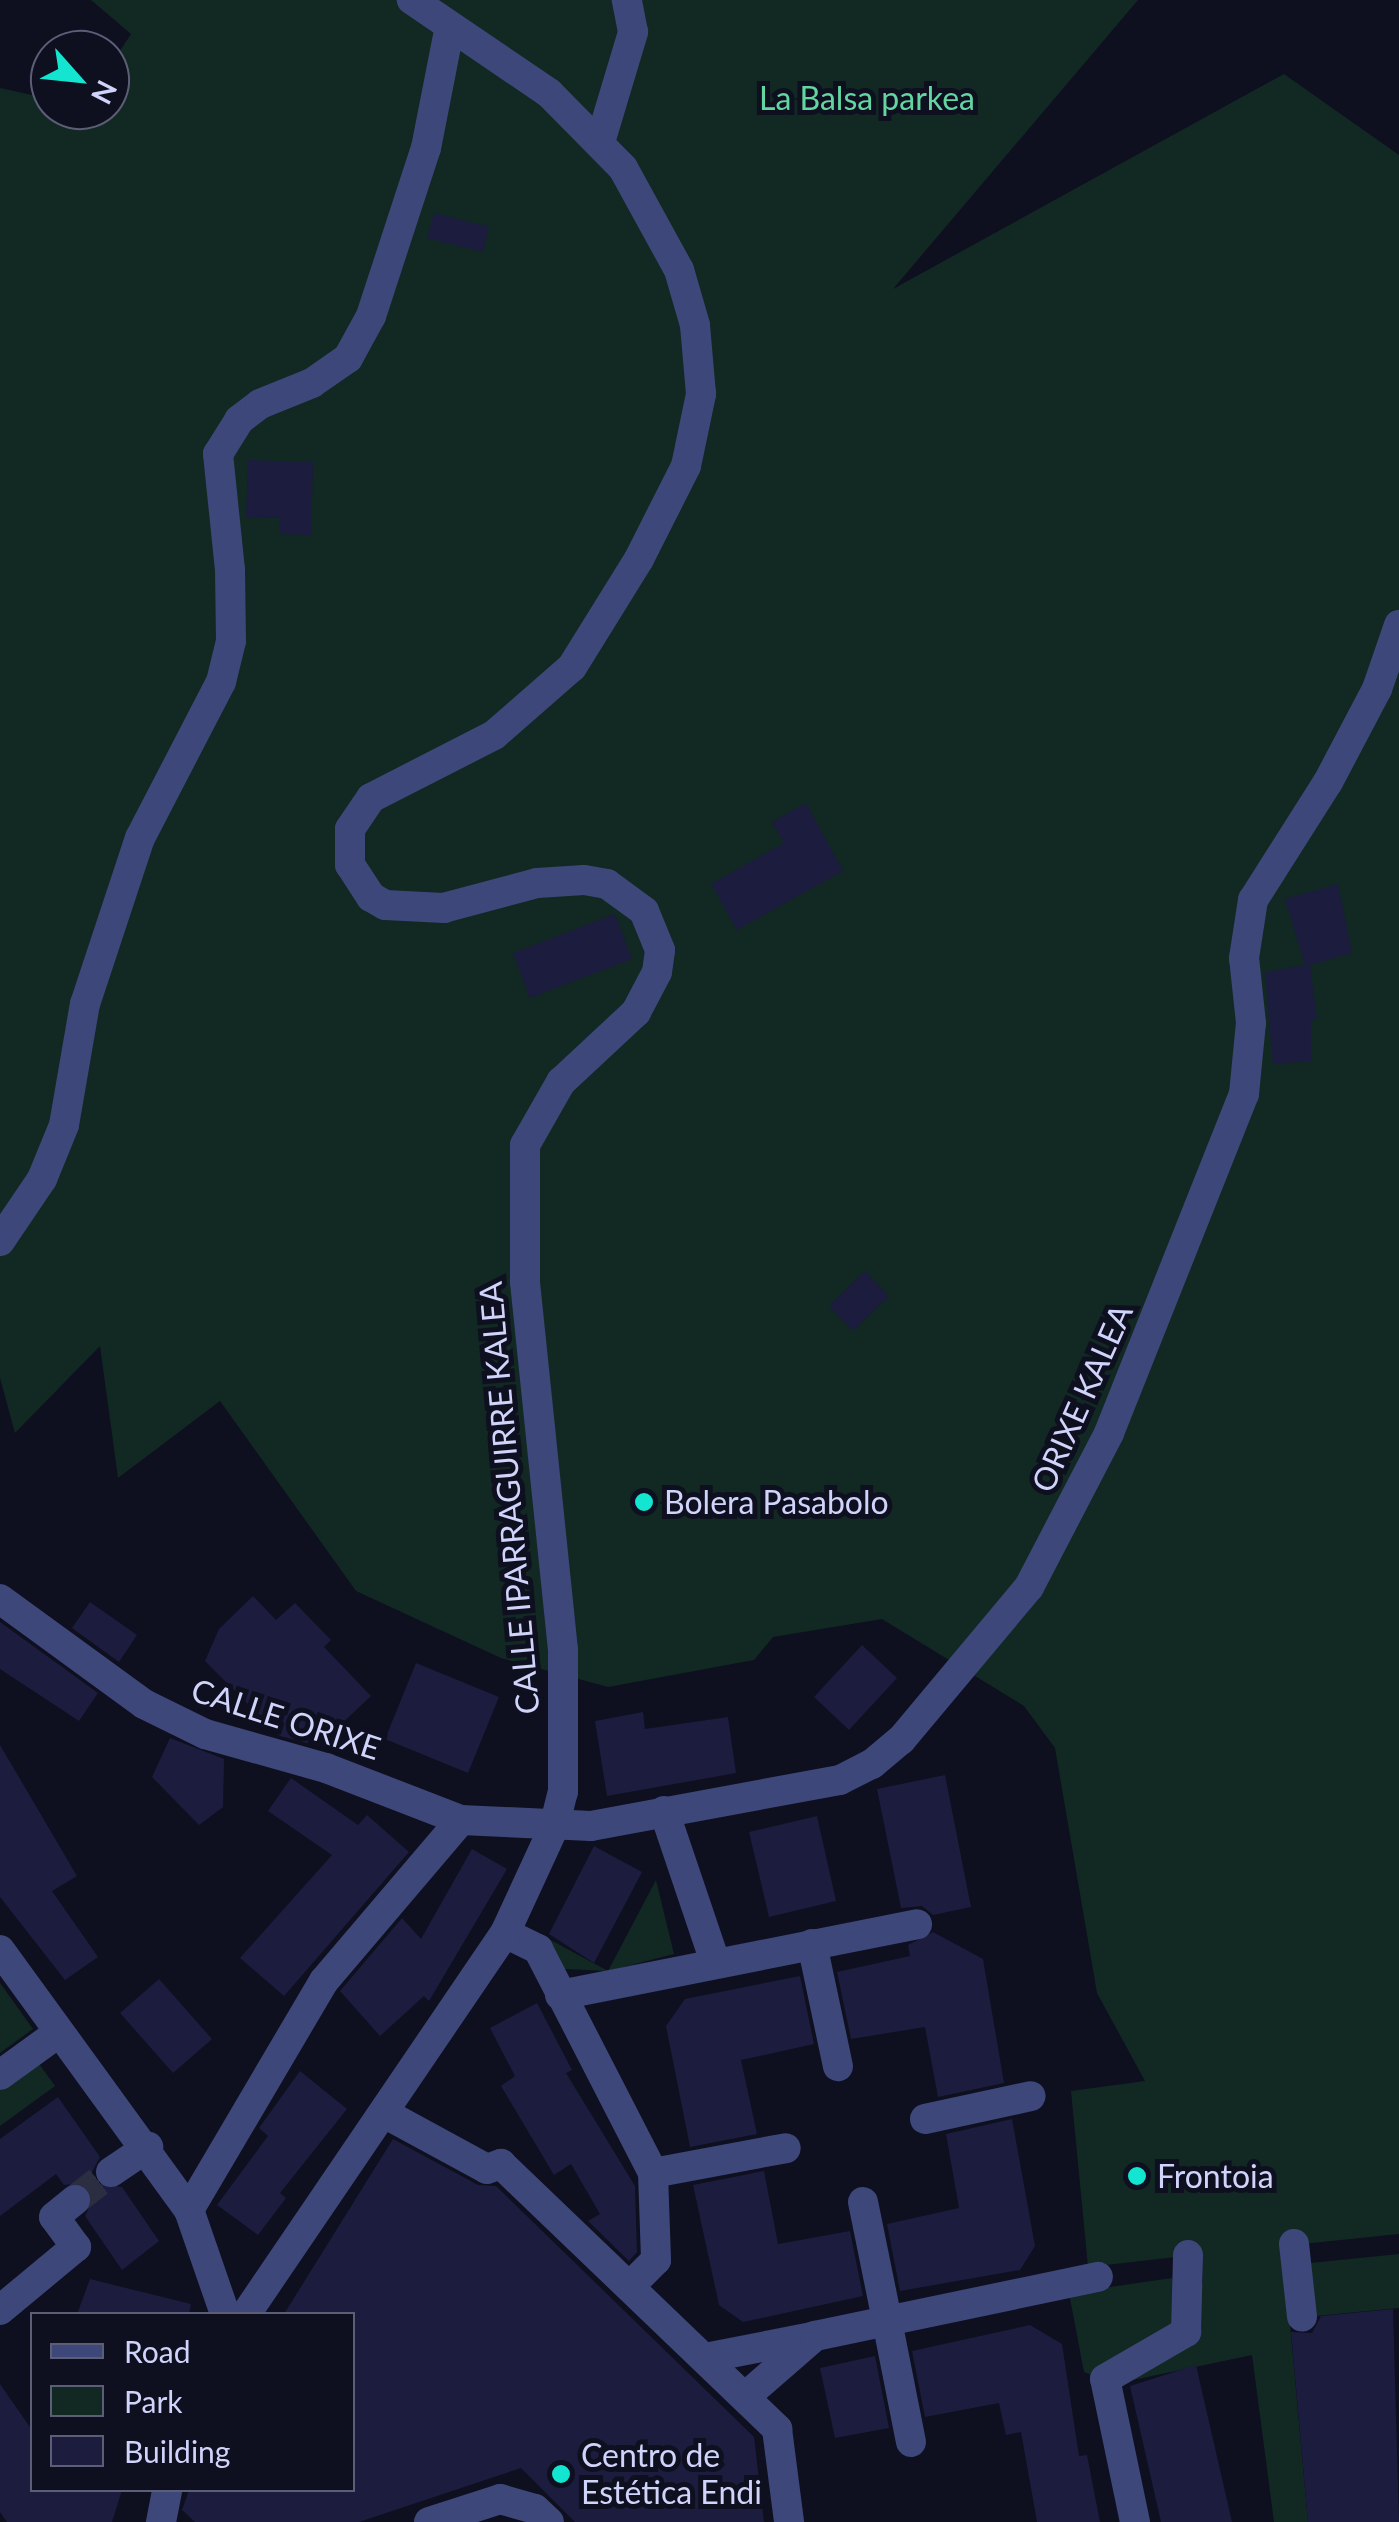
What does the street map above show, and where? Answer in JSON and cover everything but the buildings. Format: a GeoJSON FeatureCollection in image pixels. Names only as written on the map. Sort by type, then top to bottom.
{"type":"FeatureCollection","features":[{"type":"Feature","properties":{"kind":"street"},"geometry":{"type":"LineString","coordinates":[[412,0],[549,94],[600,139],[633,32],[627,0]]}},
{"type":"Feature","properties":{"kind":"street"},"geometry":{"type":"LineString","coordinates":[[0,1241],[42,1179],[64,1125],[86,1004],[140,838],[221,682],[231,642],[230,570],[218,454],[239,420],[260,404],[312,383],[348,358],[371,316],[426,148],[450,26]]}},
{"type":"Feature","properties":{"kind":"street","name":"CALLE IPARRAGUIRRE KALEA"},"geometry":{"type":"LineString","coordinates":[[247,2312],[505,1933],[554,1827],[564,1792],[563,1650],[523,1248],[526,1145],[561,1082],[636,1012],[658,972],[660,950],[644,911],[607,884],[558,880],[444,908],[402,910],[371,896],[359,883],[347,846],[371,798],[494,735],[572,667],[639,560],[686,466],[702,394],[695,325],[662,233],[600,139]]}},
{"type":"Feature","properties":{"kind":"street","name":"ORIXE KALEA"},"geometry":{"type":"LineString","coordinates":[[460,1820],[554,1827],[840,1780],[872,1764],[923,1716],[1030,1587],[1109,1433],[1244,1094],[1251,1023],[1244,958],[1254,900],[1328,782],[1377,689],[1399,625]]}},
{"type":"Feature","properties":{"kind":"street","name":"CALLE ORIXE"},"geometry":{"type":"LineString","coordinates":[[0,1599],[144,1704],[205,1734],[326,1768],[460,1820]]}},
{"type":"Feature","properties":{"kind":"street"},"geometry":{"type":"LineString","coordinates":[[664,1811],[715,1962]]}},
{"type":"Feature","properties":{"kind":"street"},"geometry":{"type":"LineString","coordinates":[[188,2210],[324,1980],[460,1820]]}},
{"type":"Feature","properties":{"kind":"street"},"geometry":{"type":"LineString","coordinates":[[560,1995],[918,1924]]}},
{"type":"Feature","properties":{"kind":"street"},"geometry":{"type":"LineString","coordinates":[[505,1933],[538,1949],[653,2173],[656,2260],[632,2284]]}},
{"type":"Feature","properties":{"kind":"street"},"geometry":{"type":"LineString","coordinates":[[812,1944],[838,2066]]}},
{"type":"Feature","properties":{"kind":"street"},"geometry":{"type":"LineString","coordinates":[[0,1950],[58,2034],[148,2147],[188,2210],[223,2312]]}},
{"type":"Feature","properties":{"kind":"street"},"geometry":{"type":"LineString","coordinates":[[0,2075],[58,2034]]}},
{"type":"Feature","properties":{"kind":"street"},"geometry":{"type":"LineString","coordinates":[[925,2119],[1031,2096]]}},
{"type":"Feature","properties":{"kind":"street"},"geometry":{"type":"LineString","coordinates":[[384,2114],[488,2168],[501,2164],[632,2284],[746,2397],[777,2429],[789,2522]]}},
{"type":"Feature","properties":{"kind":"street"},"geometry":{"type":"LineString","coordinates":[[111,2172],[148,2147]]}},
{"type":"Feature","properties":{"kind":"street"},"geometry":{"type":"LineString","coordinates":[[653,2173],[786,2148]]}},
{"type":"Feature","properties":{"kind":"street"},"geometry":{"type":"LineString","coordinates":[[0,2310],[76,2246],[54,2218],[75,2200]]}},
{"type":"Feature","properties":{"kind":"street"},"geometry":{"type":"LineString","coordinates":[[863,2202],[884,2305]]}},
{"type":"Feature","properties":{"kind":"street"},"geometry":{"type":"LineString","coordinates":[[1294,2244],[1302,2318]]}},
{"type":"Feature","properties":{"kind":"street"},"geometry":{"type":"LineString","coordinates":[[1136,2522],[1105,2380],[1186,2332],[1188,2255]]}},
{"type":"Feature","properties":{"kind":"street"},"geometry":{"type":"LineString","coordinates":[[706,2358],[1098,2277]]}},
{"type":"Feature","properties":{"kind":"street"},"geometry":{"type":"LineString","coordinates":[[746,2397],[815,2336]]}},
{"type":"Feature","properties":{"kind":"street"},"geometry":{"type":"LineString","coordinates":[[890,2336],[911,2442]]}},
{"type":"Feature","properties":{"kind":"street"},"geometry":{"type":"LineString","coordinates":[[161,2522],[168,2492]]}},
{"type":"Feature","properties":{"kind":"street"},"geometry":{"type":"LineString","coordinates":[[429,2522],[500,2500],[535,2509],[549,2522]]}},
{"type":"Feature","properties":{"kind":"green space","name":"La Balsa parkea"},"geometry":{"type":"Polygon","coordinates":[[[91,0],[1138,0],[893,289],[1284,74],[1399,155],[1399,2234],[1283,2246],[1308,2522],[1274,2522],[1252,2355],[1114,2384],[1084,2372],[1069,2293],[1172,2278],[1174,2289],[1203,2283],[1202,2254],[1088,2267],[1071,2091],[1145,2081],[1097,1993],[1055,1748],[1024,1706],[882,1619],[773,1637],[754,1660],[608,1687],[501,1658],[356,1591],[220,1401],[118,1478],[100,1346],[15,1433],[0,1378],[0,88],[30,95],[30,130],[130,130],[131,34],[91,0]]]}},
{"type":"Feature","properties":{"kind":"green space"},"geometry":{"type":"Polygon","coordinates":[[[656,1880],[674,1954],[608,1971],[656,1880]]]}},
{"type":"Feature","properties":{"kind":"green space"},"geometry":{"type":"Polygon","coordinates":[[[547,1938],[608,1971],[566,1969],[550,1961],[547,1938]]]}},
{"type":"Feature","properties":{"kind":"green space"},"geometry":{"type":"Polygon","coordinates":[[[0,1983],[33,2029],[0,2053],[0,1983]]]}},
{"type":"Feature","properties":{"kind":"green space"},"geometry":{"type":"Polygon","coordinates":[[[35,2058],[55,2086],[0,2126],[0,2083],[35,2058]]]}},
{"type":"Feature","properties":{"kind":"green space"},"geometry":{"type":"Polygon","coordinates":[[[1399,2254],[1399,2308],[1316,2316],[1310,2263],[1399,2254]]]}},
{"type":"Feature","properties":{"kind":"tunnel"},"geometry":{"type":"LineString","coordinates":[[75,2200],[111,2172]]}},
{"type":"Feature","properties":{"kind":"place","name":"Bolera Pasabolo"},"geometry":{"type":"Point","coordinates":[644,1502]}},
{"type":"Feature","properties":{"kind":"place","name":"Frontoia"},"geometry":{"type":"Point","coordinates":[1137,2176]}},
{"type":"Feature","properties":{"kind":"place","name":"Centro de Estética Endi"},"geometry":{"type":"Point","coordinates":[561,2474]}}]}
